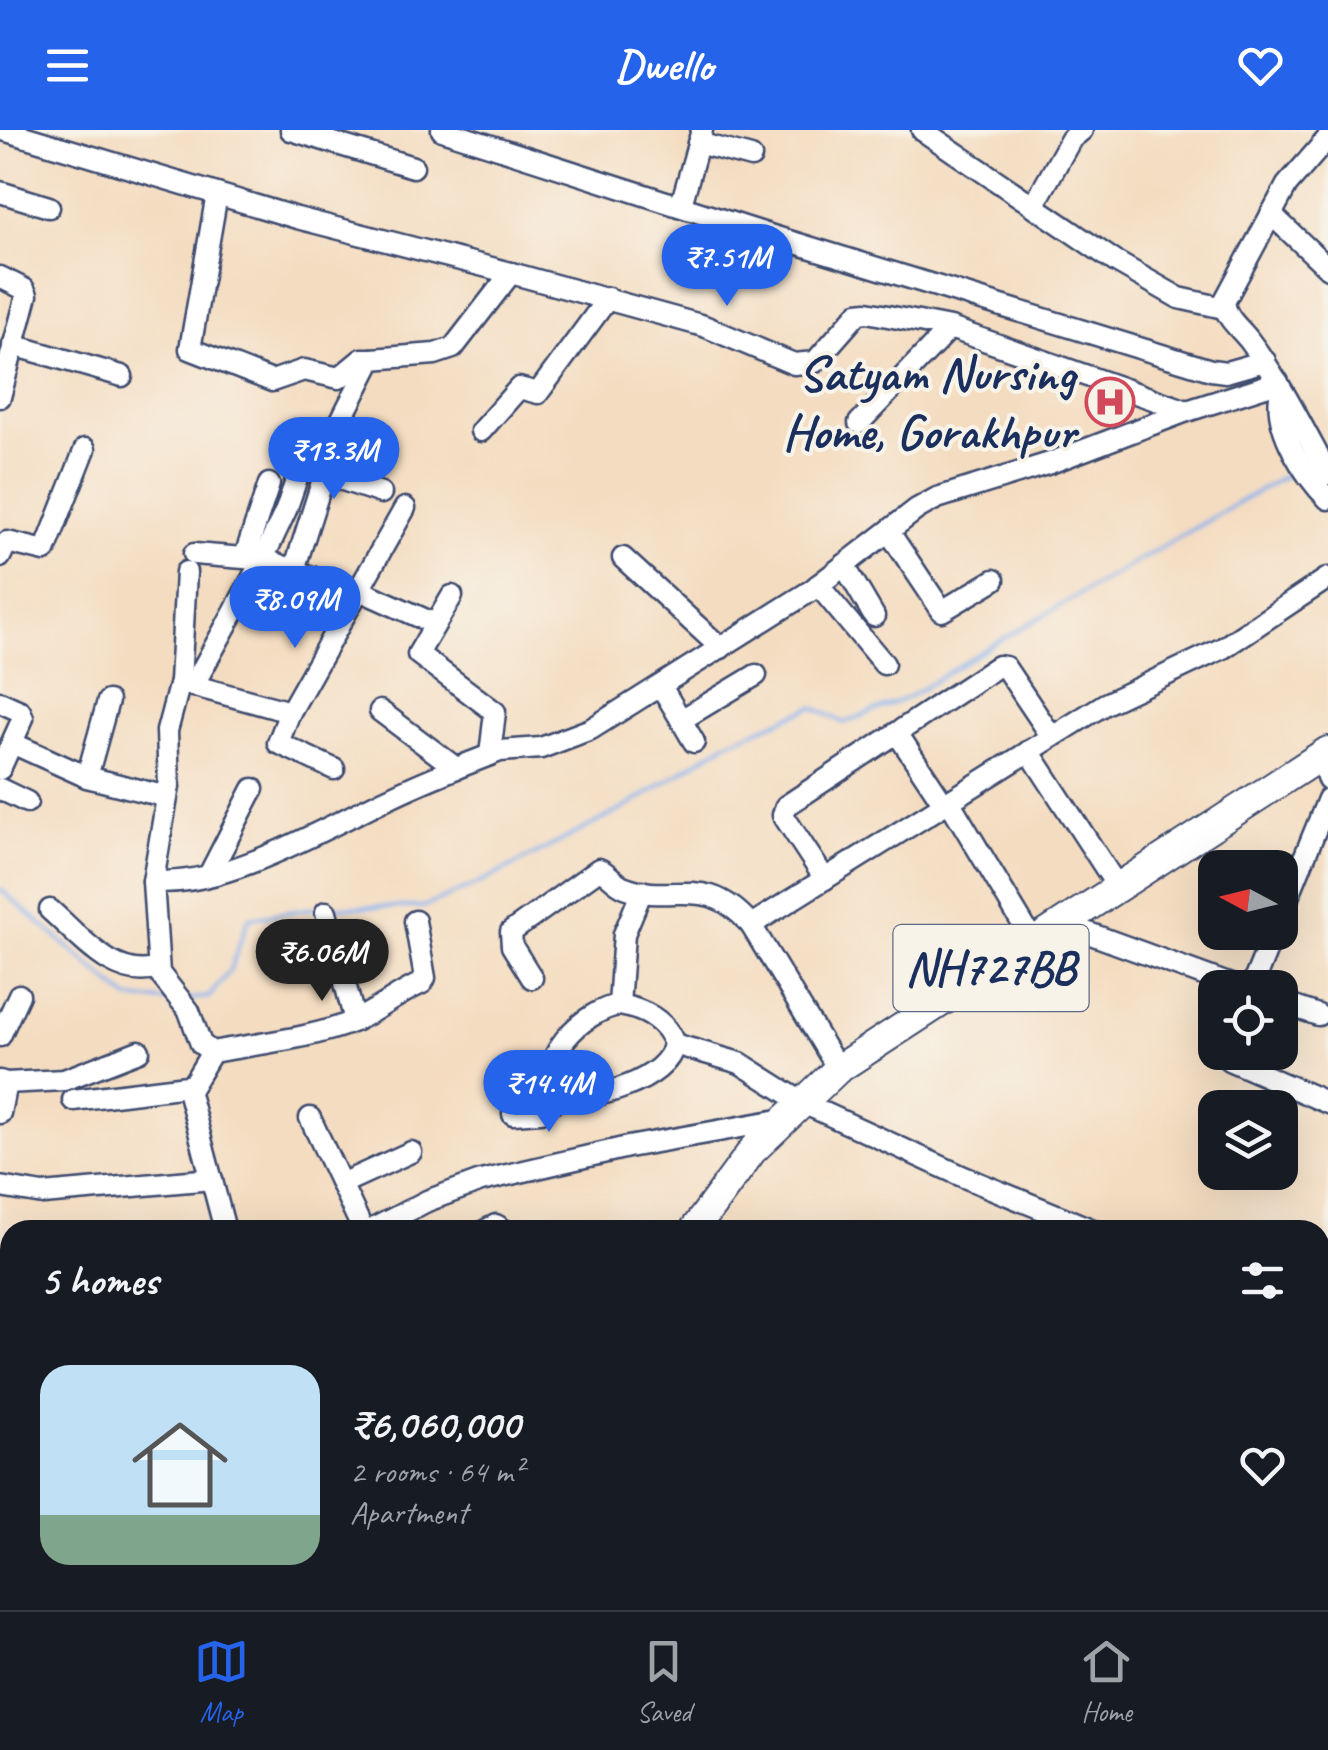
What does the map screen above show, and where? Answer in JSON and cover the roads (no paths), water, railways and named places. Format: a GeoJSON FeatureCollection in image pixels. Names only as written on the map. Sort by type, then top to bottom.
{"type":"FeatureCollection","features":[{"type":"Feature","properties":{"kind":"highway","name":"NH727BB"},"geometry":{"type":"LineString","coordinates":[[701,1220],[752,1151],[838,1069],[1117,886],[1326,762]]}},
{"type":"Feature","properties":{"kind":"street"},"geometry":{"type":"LineString","coordinates":[[3,130],[217,194],[704,326],[794,364],[816,362],[858,313],[868,312],[950,328],[1187,411]]}},
{"type":"Feature","properties":{"kind":"street"},"geometry":{"type":"LineString","coordinates":[[291,130],[413,167]]}},
{"type":"Feature","properties":{"kind":"street"},"geometry":{"type":"LineString","coordinates":[[442,130],[1211,370],[1226,372],[1264,361]]}},
{"type":"Feature","properties":{"kind":"street"},"geometry":{"type":"LineString","coordinates":[[922,130],[1116,262],[1179,298],[1224,308]]}},
{"type":"Feature","properties":{"kind":"street"},"geometry":{"type":"LineString","coordinates":[[1034,205],[1071,139],[1082,130]]}},
{"type":"Feature","properties":{"kind":"street"},"geometry":{"type":"LineString","coordinates":[[681,205],[700,136],[752,157]]}},
{"type":"Feature","properties":{"kind":"street"},"geometry":{"type":"LineString","coordinates":[[1328,138],[1287,185],[1224,302],[1225,314],[1264,361],[1283,392],[1328,499]]}},
{"type":"Feature","properties":{"kind":"street"},"geometry":{"type":"LineString","coordinates":[[0,192],[49,207]]}},
{"type":"Feature","properties":{"kind":"street"},"geometry":{"type":"LineString","coordinates":[[217,194],[190,349],[272,381],[304,370],[338,378],[362,359],[436,354],[453,348],[511,274]]}},
{"type":"Feature","properties":{"kind":"street"},"geometry":{"type":"LineString","coordinates":[[1272,214],[1328,268]]}},
{"type":"Feature","properties":{"kind":"street"},"geometry":{"type":"LineString","coordinates":[[0,277],[26,291],[0,397]]}},
{"type":"Feature","properties":{"kind":"street"},"geometry":{"type":"LineString","coordinates":[[481,431],[519,388],[538,393],[608,298]]}},
{"type":"Feature","properties":{"kind":"street"},"geometry":{"type":"LineString","coordinates":[[859,423],[950,328]]}},
{"type":"Feature","properties":{"kind":"street"},"geometry":{"type":"LineString","coordinates":[[14,346],[122,376]]}},
{"type":"Feature","properties":{"kind":"street"},"geometry":{"type":"LineString","coordinates":[[334,434],[372,359]]}},
{"type":"Feature","properties":{"kind":"street"},"geometry":{"type":"LineString","coordinates":[[153,880],[177,883],[209,875],[268,854],[500,751],[541,748],[591,729],[818,585],[917,508],[937,498],[1050,463],[1187,411],[1283,392]]}},
{"type":"Feature","properties":{"kind":"street"},"geometry":{"type":"LineString","coordinates":[[1283,392],[1279,404],[1286,432],[1322,477]]}},
{"type":"Feature","properties":{"kind":"street"},"geometry":{"type":"LineString","coordinates":[[310,440],[286,510],[187,684],[167,731],[167,797],[153,880],[158,970],[189,1010],[200,1044],[212,1052],[355,1021],[422,983],[425,978],[416,920]]}},
{"type":"Feature","properties":{"kind":"street"},"geometry":{"type":"LineString","coordinates":[[0,557],[6,542],[46,551],[85,449]]}},
{"type":"Feature","properties":{"kind":"street"},"geometry":{"type":"LineString","coordinates":[[302,466],[381,493]]}},
{"type":"Feature","properties":{"kind":"street"},"geometry":{"type":"LineString","coordinates":[[294,570],[325,474]]}},
{"type":"Feature","properties":{"kind":"street"},"geometry":{"type":"LineString","coordinates":[[257,559],[268,484]]}},
{"type":"Feature","properties":{"kind":"street"},"geometry":{"type":"LineString","coordinates":[[334,769],[281,746],[278,738],[405,508]]}},
{"type":"Feature","properties":{"kind":"street"},"geometry":{"type":"LineString","coordinates":[[889,532],[942,611],[994,580]]}},
{"type":"Feature","properties":{"kind":"street"},"geometry":{"type":"LineString","coordinates":[[623,558],[721,648]]}},
{"type":"Feature","properties":{"kind":"street"},"geometry":{"type":"LineString","coordinates":[[187,684],[190,563],[257,559],[356,591],[435,624]]}},
{"type":"Feature","properties":{"kind":"street"},"geometry":{"type":"LineString","coordinates":[[844,565],[874,616]]}},
{"type":"Feature","properties":{"kind":"street"},"geometry":{"type":"LineString","coordinates":[[751,925],[1105,704],[1223,648],[1328,578]]}},
{"type":"Feature","properties":{"kind":"street"},"geometry":{"type":"LineString","coordinates":[[818,585],[884,664]]}},
{"type":"Feature","properties":{"kind":"street"},"geometry":{"type":"LineString","coordinates":[[452,596],[418,654],[494,712],[490,755]]}},
{"type":"Feature","properties":{"kind":"street"},"geometry":{"type":"LineString","coordinates":[[824,879],[783,810],[1002,665],[1052,737]]}},
{"type":"Feature","properties":{"kind":"street"},"geometry":{"type":"LineString","coordinates":[[681,720],[756,675]]}},
{"type":"Feature","properties":{"kind":"street"},"geometry":{"type":"LineString","coordinates":[[187,684],[290,712]]}},
{"type":"Feature","properties":{"kind":"street"},"geometry":{"type":"LineString","coordinates":[[661,686],[694,742]]}},
{"type":"Feature","properties":{"kind":"street"},"geometry":{"type":"LineString","coordinates":[[87,777],[108,701]]}},
{"type":"Feature","properties":{"kind":"street"},"geometry":{"type":"LineString","coordinates":[[0,702],[23,714],[0,768]]}},
{"type":"Feature","properties":{"kind":"street"},"geometry":{"type":"LineString","coordinates":[[380,711],[456,768]]}},
{"type":"Feature","properties":{"kind":"street"},"geometry":{"type":"LineString","coordinates":[[897,733],[947,803],[1033,941]]}},
{"type":"Feature","properties":{"kind":"street"},"geometry":{"type":"LineString","coordinates":[[12,743],[87,777],[167,797]]}},
{"type":"Feature","properties":{"kind":"street"},"geometry":{"type":"LineString","coordinates":[[1029,751],[1117,886]]}},
{"type":"Feature","properties":{"kind":"street"},"geometry":{"type":"LineString","coordinates":[[0,789],[27,802]]}},
{"type":"Feature","properties":{"kind":"street"},"geometry":{"type":"LineString","coordinates":[[209,875],[253,790]]}},
{"type":"Feature","properties":{"kind":"street"},"geometry":{"type":"LineString","coordinates":[[1298,873],[1328,800]]}},
{"type":"Feature","properties":{"kind":"street"},"geometry":{"type":"LineString","coordinates":[[532,978],[512,946],[511,932],[599,869],[618,884],[642,891],[715,897],[736,908],[751,925],[838,1069]]}},
{"type":"Feature","properties":{"kind":"street"},"geometry":{"type":"LineString","coordinates":[[620,1005],[624,934],[642,891]]}},
{"type":"Feature","properties":{"kind":"street"},"geometry":{"type":"LineString","coordinates":[[50,910],[120,967],[143,973],[158,970]]}},
{"type":"Feature","properties":{"kind":"street"},"geometry":{"type":"LineString","coordinates":[[326,912],[355,1021]]}},
{"type":"Feature","properties":{"kind":"street"},"geometry":{"type":"LineString","coordinates":[[1061,923],[1198,973]]}},
{"type":"Feature","properties":{"kind":"street"},"geometry":{"type":"LineString","coordinates":[[0,1036],[19,995]]}},
{"type":"Feature","properties":{"kind":"street"},"geometry":{"type":"LineString","coordinates":[[560,1096],[554,1088],[552,1068],[564,1042],[600,1010],[620,1005],[634,1008],[658,1020],[674,1044],[740,1063],[795,1110],[1069,1220]]}},
{"type":"Feature","properties":{"kind":"street"},"geometry":{"type":"LineString","coordinates":[[1298,1008],[1318,1015]]}},
{"type":"Feature","properties":{"kind":"street"},"geometry":{"type":"LineString","coordinates":[[513,1114],[540,1112],[560,1096],[585,1095],[650,1076],[668,1062],[674,1044]]}},
{"type":"Feature","properties":{"kind":"street"},"geometry":{"type":"LineString","coordinates":[[0,1113],[3,1082],[64,1080],[139,1050]]}},
{"type":"Feature","properties":{"kind":"street"},"geometry":{"type":"LineString","coordinates":[[212,1052],[190,1089],[222,1220]]}},
{"type":"Feature","properties":{"kind":"street"},"geometry":{"type":"LineString","coordinates":[[1252,1070],[1328,1103]]}},
{"type":"Feature","properties":{"kind":"street"},"geometry":{"type":"LineString","coordinates":[[73,1100],[182,1085],[190,1089]]}},
{"type":"Feature","properties":{"kind":"street"},"geometry":{"type":"LineString","coordinates":[[390,1220],[481,1181],[795,1110]]}},
{"type":"Feature","properties":{"kind":"street"},"geometry":{"type":"LineString","coordinates":[[310,1118],[357,1220]]}},
{"type":"Feature","properties":{"kind":"street"},"geometry":{"type":"LineString","coordinates":[[341,1184],[411,1152]]}},
{"type":"Feature","properties":{"kind":"street"},"geometry":{"type":"LineString","coordinates":[[0,1187],[42,1194],[212,1179]]}},
{"type":"Feature","properties":{"kind":"waterway"},"geometry":{"type":"LineString","coordinates":[[329,907],[423,907],[480,883],[630,805],[726,743],[813,707],[844,723],[909,697],[1295,470]]}},
{"type":"Feature","properties":{"kind":"waterway"},"geometry":{"type":"LineString","coordinates":[[0,889],[129,999],[170,1001]]}},
{"type":"Feature","properties":{"kind":"waterway"},"geometry":{"type":"LineString","coordinates":[[189,999],[209,997],[230,970],[249,918],[320,907]]}},
{"type":"Feature","properties":{"kind":"place","name":"Satyam Nursing Home, Gorakhpur"},"geometry":{"type":"Point","coordinates":[1110,402]}}]}
